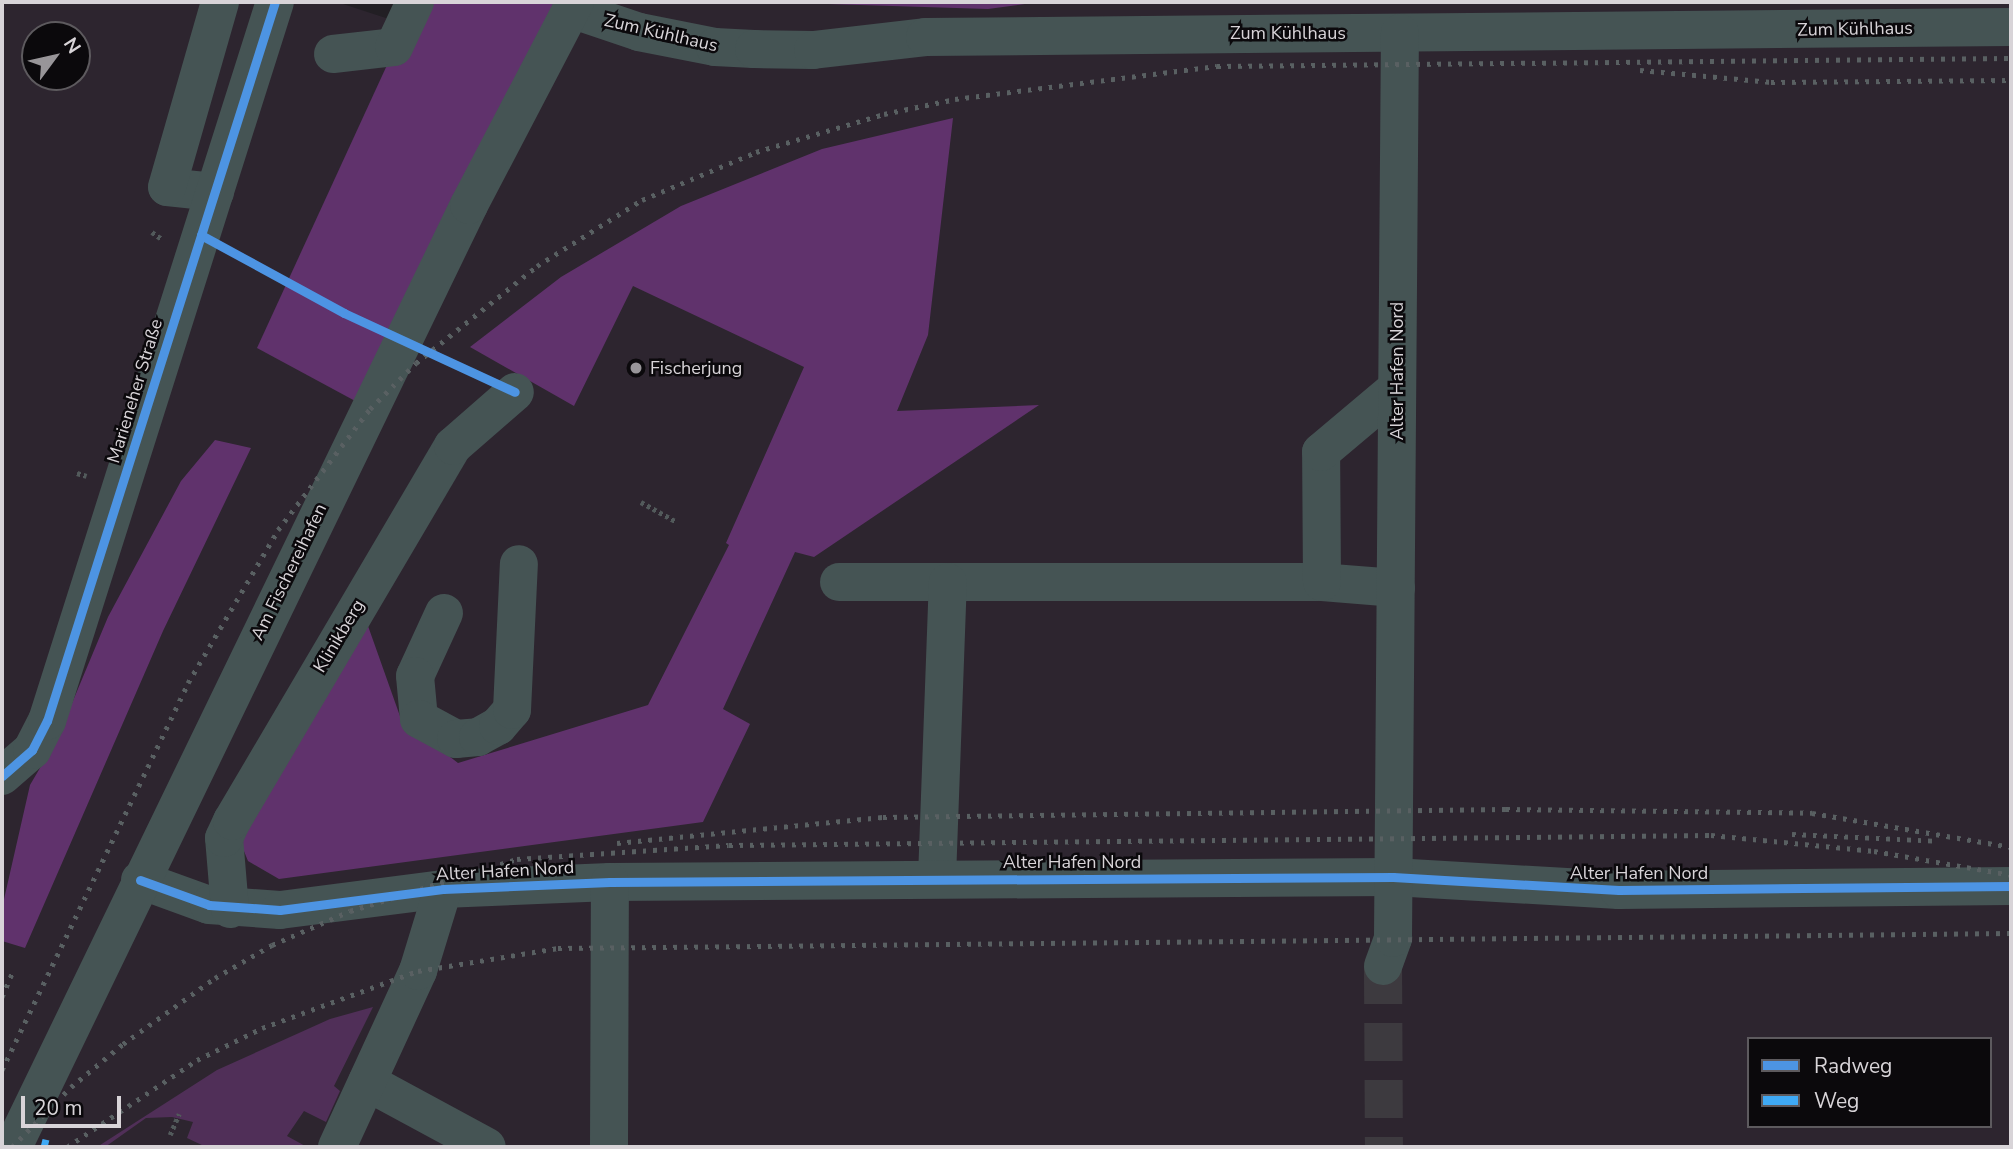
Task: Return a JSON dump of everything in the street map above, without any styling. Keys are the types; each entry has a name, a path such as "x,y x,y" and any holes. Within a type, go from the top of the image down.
{"street":[{"path":"215,192 167,187 220,2"},
{"name":"Marieneher Straße","path":"2,776 32,750 47,721 275,2"},
{"path":"333,54 394,47 415,2"},
{"name":"Zum Kühlhaus","path":"573,6 639,32 728,48 813,50 1098,18 1400,33 1508,17 2011,27"},
{"name":"Am Fischereihafen","path":"13,1147 469,205 573,6"},
{"name":"Alter Hafen Nord","path":"1383,966 1393,938 1400,33"},
{"path":"1322,582 1321,452 1397,388"},
{"name":"Klinikberg","path":"230,909 224,838 232,821 453,446 515,392"},
{"path":"444,613 415,676 419,719 456,739 478,737 498,726 512,710 519,564"},
{"path":"839,582 1322,582 1396,588"},
{"path":"937,878 948,582"},
{"name":"Alter Hafen Nord","path":"140,880 171,894 230,909 280,910 443,889 610,881 1393,877 1619,890 2011,886"},
{"path":"608,1147 610,881"},
{"name":"Alter Hafen Nord","path":"337,1147 418,971 443,889"},
{"path":"367,1082 487,1147"}],"path":[{"path":"641,502 677,522"},
{"path":"170,1135 178,1114"}],"shaded area":[{"path":"2,2 337,2 404,24 575,2 2011,2 2011,1147 2,1147"},
{"path":"416,2 575,2 370,409 257,348"},
{"path":"764,2 1039,2 988,9"},
{"path":"953,118 928,335 897,411 1039,405 814,557 795,552 723,709 750,724 703,822 279,879 248,861 239,839 362,609 401,719 458,763 648,705 729,545 726,543 804,367 633,286 574,406 470,347 561,277 681,206 822,149"},
{"path":"215,440 251,448 163,631 25,948 2,941 2,908 30,785 57,739 108,617 181,481"},
{"path":"373,1007 334,1086 340,1091 326,1122 304,1111 287,1136 307,1147 206,1147 187,1138 193,1122 172,1117 146,1118 105,1147 97,1147 217,1070 330,1019"}],"tunnel":[{"path":"1383,966 1384,1147"}],"railway":[{"path":"2,1070 188,683 278,530 370,409 416,363 537,266 642,200 756,152 884,114 955,99 1217,66 2011,58"},
{"path":"1640,70 1771,82 2011,80"},
{"path":"617,843 883,817 1506,809 1812,813 2011,847"},
{"path":"1792,834 1938,841"},
{"path":"12,1147 71,1087 123,1044 215,978 272,945 350,911 517,859 729,845 1711,835 1874,851 2011,875"},
{"path":"67,1147 197,1060 262,1028 418,971 558,948 2011,933"},
{"path":"2,997 14,969"}],"marked path":[{"path":"44,1147 46,1139"}],"cycle path":[{"path":"2,776 32,750 47,721 275,2"},
{"path":"201,235 344,313 515,392"},
{"path":"140,880 209,905 280,910 443,889 610,882 1393,877 1619,890 2011,886"}],"place":[{"name":"Fischerjung","path":"636,368"}]}
